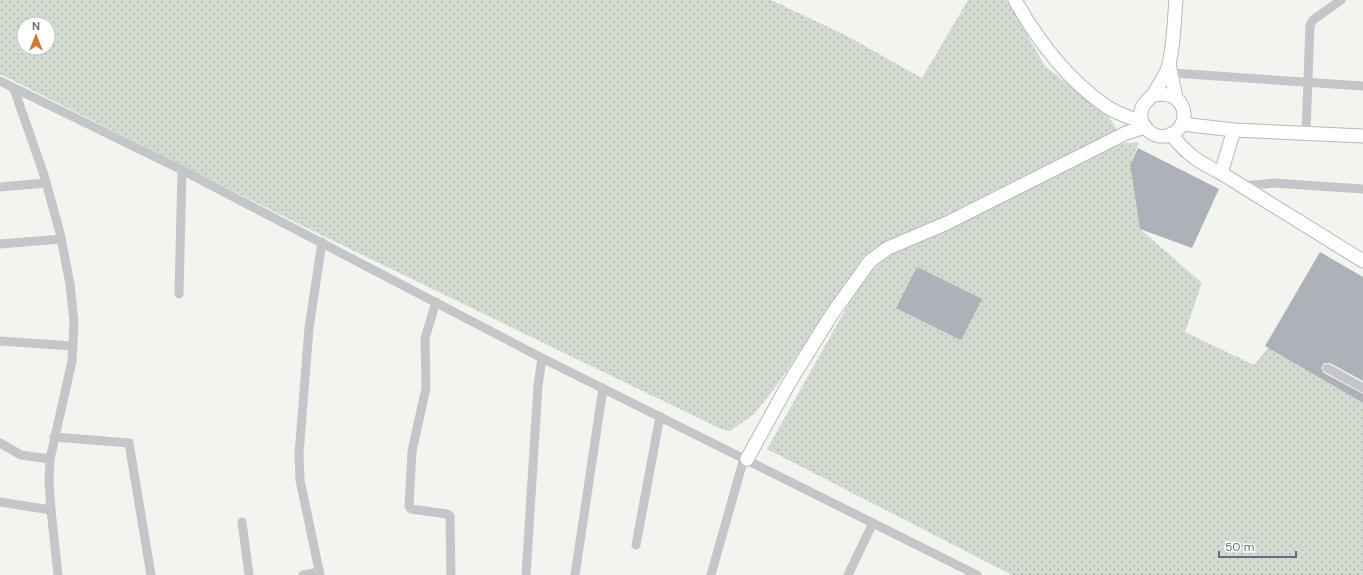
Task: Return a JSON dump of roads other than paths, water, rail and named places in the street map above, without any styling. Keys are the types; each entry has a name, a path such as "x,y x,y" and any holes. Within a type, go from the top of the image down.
{"street":[{"path":"1015,0 1028,24 1060,67 1104,105 1144,124 1157,135 1171,134 1182,124 1184,117 1184,109 1176,97 1170,69 1176,0"},
{"path":"1306,133 1310,25 1313,20 1341,0"},
{"path":"1144,124 1142,107 1152,96 1170,69"},
{"path":"1170,69 1308,83 1363,86"},
{"path":"0,81 182,170 542,358 745,458 976,575"},
{"path":"14,89 46,183 61,238 70,284 74,322 67,387 50,459 49,482 58,575"},
{"path":"1152,96 1168,94 1176,97"},
{"path":"711,575 745,458 792,377 836,308 870,261 888,248 947,223 1144,124"},
{"path":"1182,124 1234,130 1363,136"},
{"path":"1221,173 1234,130"},
{"path":"1171,134 1182,149 1200,163 1221,173 1363,261"},
{"path":"179,294 182,170"},
{"path":"0,187 46,183"},
{"path":"1242,186 1274,183 1363,189"},
{"path":"0,244 61,238"},
{"path":"303,575 320,573 300,480 299,454 309,328 322,242"},
{"path":"436,302 426,338 426,388 412,451 409,506 411,509 447,514 450,516 451,575"},
{"path":"0,341 72,346"},
{"path":"526,575 538,386 542,358"},
{"path":"1327,368 1363,388"},
{"path":"574,575 603,388"},
{"path":"636,545 660,416"},
{"path":"54,437 129,443 152,575"},
{"path":"0,443 21,455 50,459"},
{"path":"0,502 51,510"},
{"path":"242,522 249,575"},
{"path":"848,575 873,523"}]}
